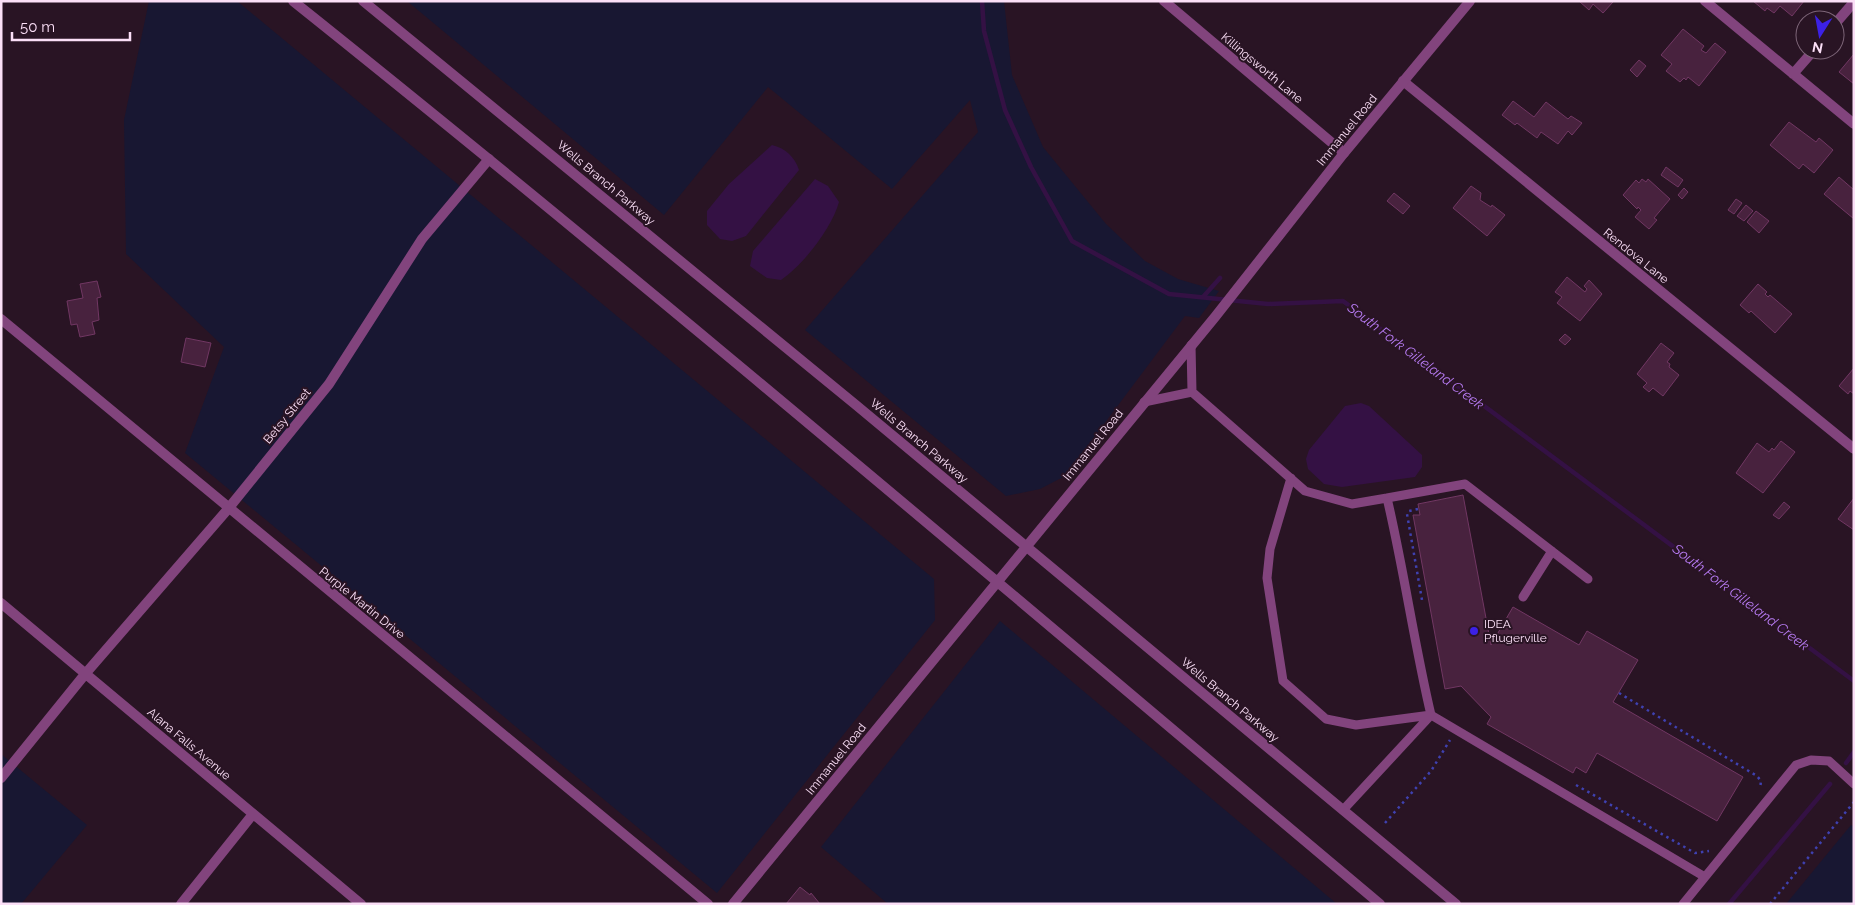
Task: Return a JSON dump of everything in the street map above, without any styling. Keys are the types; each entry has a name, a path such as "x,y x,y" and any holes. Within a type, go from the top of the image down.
{"street":[{"path":"293,1 489,159 1380,904"},
{"name":"Wells Branch Parkway","path":"363,1 1027,546 1456,904"},
{"name":"Killingsworth Lane","path":"1164,1 1344,153"},
{"name":"Immanuel Road","path":"733,904 1214,317 1344,153 1470,1"},
{"path":"1705,1 1854,124"},
{"path":"1845,12 1854,2"},
{"path":"1794,74 1806,60"},
{"name":"Rendova Lane","path":"1404,81 1854,449"},
{"name":"Betsy Street","path":"1,778 86,673 228,509 329,384 384,294 422,239 489,159"},
{"name":"Purple Martin Drive","path":"1,319 228,509 708,904"},
{"name":"Alana Falls Avenue","path":"1,603 361,904"},
{"path":"180,904 253,814"}],"lane":[{"path":"1191,345 1192,392 1305,491 1352,504 1465,484 1588,579"},
{"path":"1144,402 1192,392"},
{"path":"1291,478 1270,550 1266,578 1283,681 1326,719 1356,725 1431,715 1705,877"},
{"path":"1387,498 1400,553 1417,654 1431,715"},
{"path":"1523,597 1552,552"},
{"path":"1343,810 1431,715"},
{"path":"1683,904 1796,765 1811,760 1829,761 1854,784"}],"path":[{"path":"1418,508 1409,511 1407,514 1423,608"},
{"path":"1619,693 1757,776 1761,780 1759,793"},
{"path":"1385,823 1431,771 1451,738"},
{"path":"1572,783 1695,853 1710,851"},
{"path":"1770,904 1854,802"}],"shaded area":[{"path":"149,1 237,1 934,579 935,620 717,893 185,453 224,347 126,254 124,120"},
{"path":"407,1 1004,1 1012,75 1043,147 1106,224 1145,261 1178,279 1219,291 1199,318 1185,316 1065,476 1040,489 1006,496 805,330 978,132 970,100 892,189 768,87 664,215"},
{"path":"772,145 781,148 789,154 799,170 746,236 732,241 720,239 707,225 707,211 729,184"},
{"path":"815,179 828,186 839,202 830,223 816,245 790,273 781,280 767,278 750,266 753,251"},
{"path":"1361,403 1369,406 1422,455 1422,467 1415,477 1342,487 1324,484 1308,469 1306,459 1309,450 1345,406"},
{"path":"1000,621 1337,904 888,904 821,847"},
{"path":"1,754 87,825 21,904 1,904"},
{"path":"1851,825 1854,827 1854,904 1786,904"}],"building":[{"path":"1579,1 1613,2 1603,13 1593,4 1589,10"},
{"path":"1753,1 1804,1 1792,16 1780,6 1774,13 1767,8 1765,11"},
{"path":"1683,29 1704,46 1701,50 1706,53 1715,43 1726,52 1699,86 1688,77 1680,82 1666,71 1672,64 1661,55"},
{"path":"1854,54 1854,84 1839,72"},
{"path":"1639,60 1646,66 1637,77 1630,70"},
{"path":"1513,101 1534,117 1546,102 1568,119 1571,116 1582,123 1572,135 1568,131 1558,144 1541,132 1537,138 1517,123 1515,125 1502,115"},
{"path":"1789,122 1816,142 1819,138 1833,150 1814,173 1803,164 1799,169 1770,145"},
{"path":"1666,167 1683,180 1678,187 1661,175"},
{"path":"1839,177 1854,190 1854,219 1824,194"},
{"path":"1642,179 1646,182 1648,179 1670,199 1654,218 1657,220 1649,229 1635,217 1641,210 1638,207 1637,209 1623,195 1636,180 1639,183"},
{"path":"1471,186 1481,193 1480,200 1491,207 1492,205 1505,215 1487,236 1453,208"},
{"path":"1684,188 1688,192 1682,199 1678,195"},
{"path":"1394,193 1410,206 1403,214 1387,201"},
{"path":"1736,199 1742,203 1734,214 1728,210"},
{"path":"1746,205 1753,211 1744,221 1737,216"},
{"path":"1756,211 1769,221 1759,233 1747,222"},
{"path":"1567,277 1585,292 1587,289 1584,286 1589,280 1602,294 1580,321 1557,303 1562,297 1555,292"},
{"path":"97,281 101,297 97,298 99,320 92,322 95,334 80,337 77,324 71,325 67,301 83,298 80,284"},
{"path":"1758,284 1767,292 1765,294 1768,297 1770,295 1792,314 1775,333 1751,311 1749,313 1740,305"},
{"path":"1565,334 1571,339 1565,345 1559,340"},
{"path":"186,338 211,343 205,367 181,362"},
{"path":"1661,343 1674,353 1667,362 1670,364 1669,367 1679,375 1663,396 1653,388 1649,392 1643,387 1647,383 1637,374"},
{"path":"1854,368 1854,394 1850,391 1848,394 1839,386"},
{"path":"1781,441 1795,452 1763,493 1736,473 1757,443 1769,452 1772,448 1774,450"},
{"path":"1463,495 1491,645 1513,607 1579,645 1587,631 1638,660 1613,702 1743,777 1717,821 1597,753 1586,773 1576,767 1573,773 1487,724 1491,717 1461,686 1445,689 1413,515 1420,515 1418,504"},
{"path":"1854,498 1854,530 1838,519"},
{"path":"1784,502 1790,507 1779,519 1773,515"},
{"path":"800,887 810,895 811,893 820,904 786,904"}],"waterway":[{"name":"South Fork Gilleland Creek","path":"982,1 984,31 1005,110 1031,167 1072,241 1169,294 1268,304 1343,301 1854,681"},
{"path":"1203,297 1220,278"},
{"path":"1846,763 1854,752"},
{"path":"1729,904 1830,784"}],"place":[{"name":"IDEA Pflugerville","path":"1474,631"}]}
